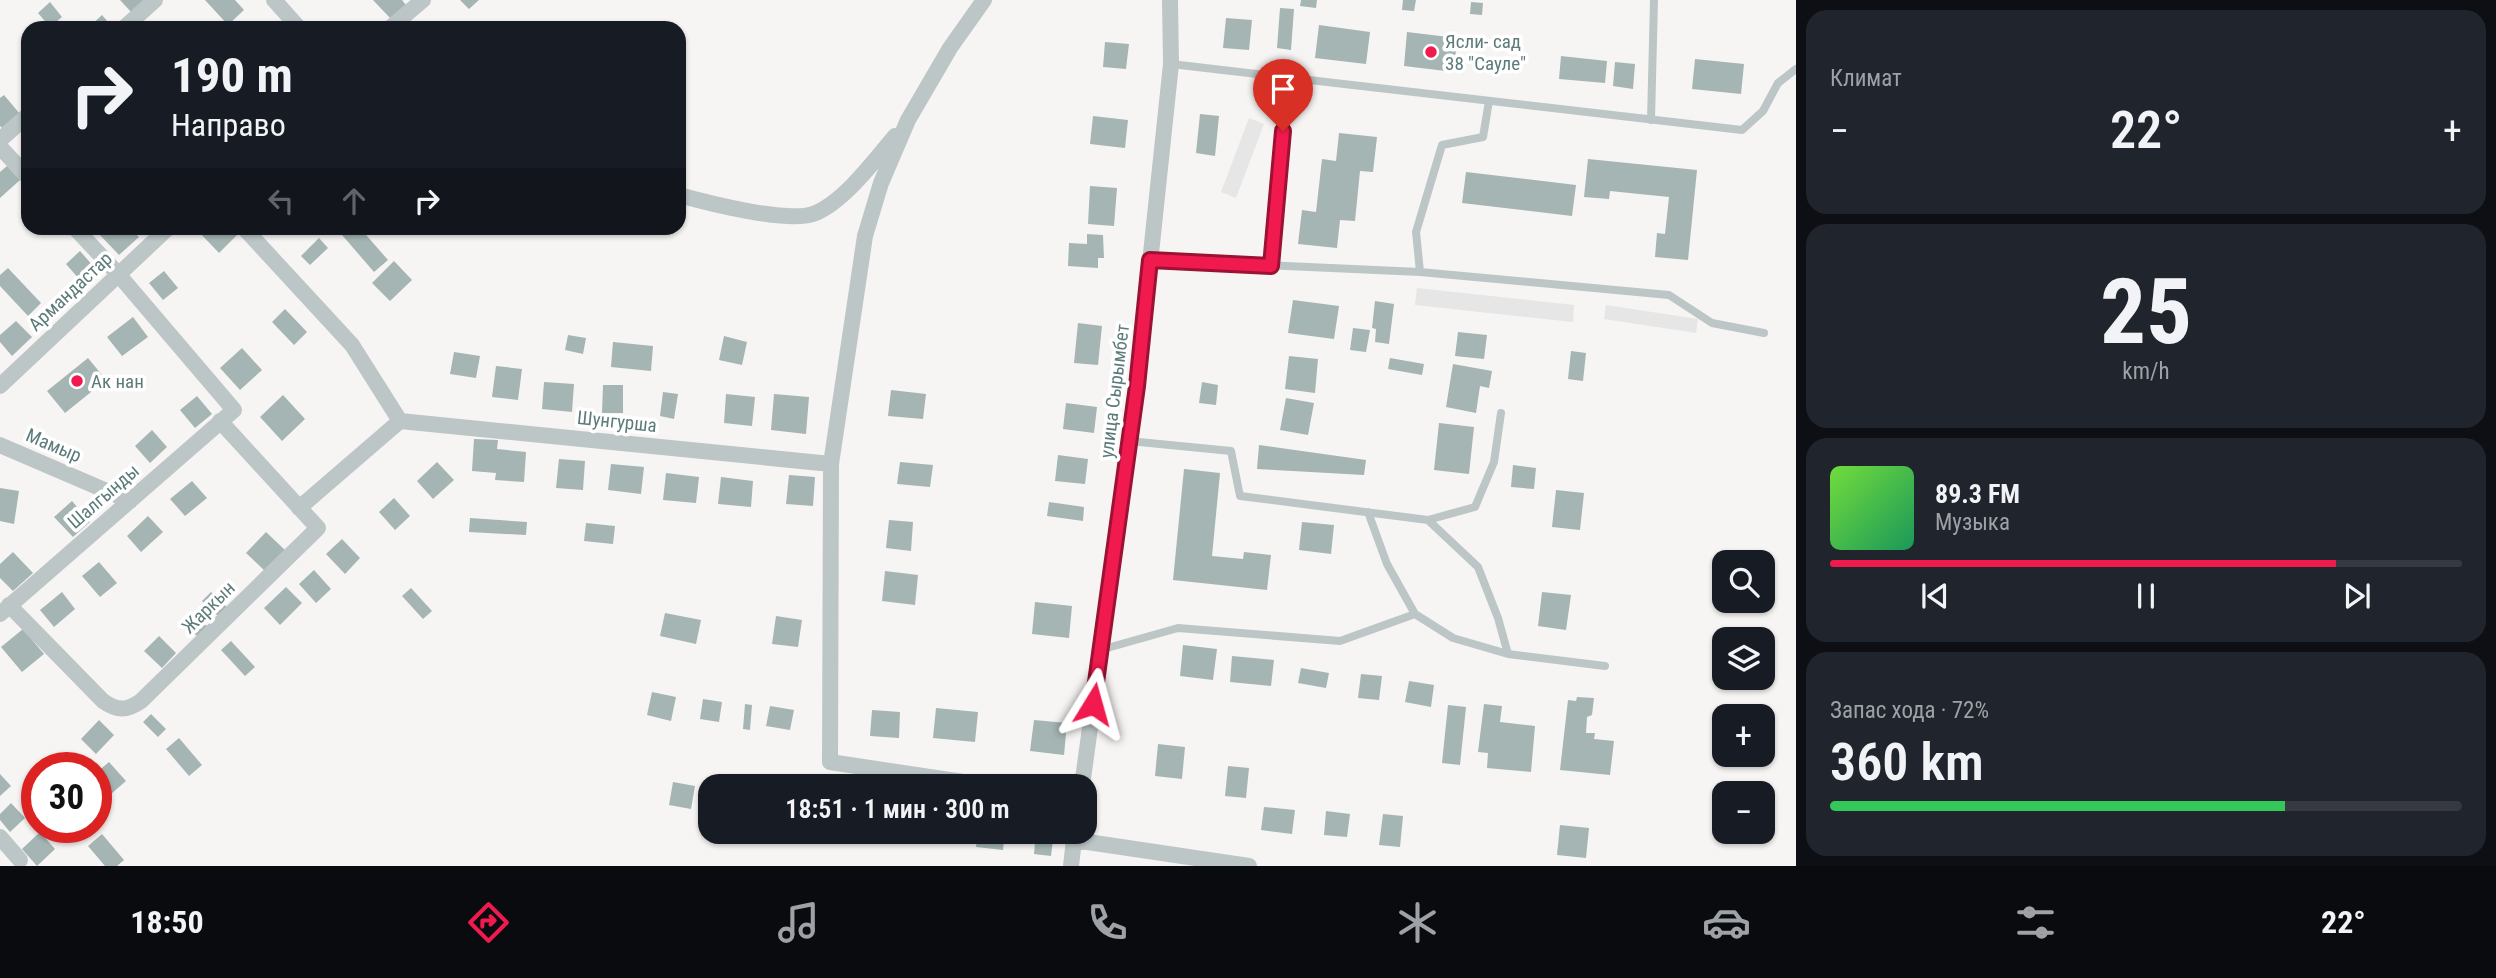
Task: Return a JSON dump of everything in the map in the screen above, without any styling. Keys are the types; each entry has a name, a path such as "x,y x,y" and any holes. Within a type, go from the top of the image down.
{"street":[{"path":"132,21 155,0"},
{"path":"274,0 293,21"},
{"path":"398,21 423,0"},
{"path":"910,774 830,762 831,464 865,236 881,183 908,120 950,48 984,0"},
{"name":"улица Сырымбет","path":"1084,774 1129,441 1150,260 1171,64 1170,0"},
{"path":"686,197 709,204 793,217 813,214 832,202 862,176 908,120"},
{"path":"0,140 21,121"},
{"path":"0,147 21,170"},
{"path":"82,235 118,274"},
{"name":"Армандастар","path":"0,386 160,235"},
{"path":"220,421 299,508 400,421 352,345 250,235"},
{"name":"Шалгынды","path":"4,609 233,410 118,274"},
{"name":"Шунгурша","path":"400,421 831,464"},
{"name":"Мамыр","path":"0,445 130,501"},
{"name":"Жаркын","path":"4,609 103,701 123,710 141,701 318,528 299,508"},
{"path":"0,837 20,860"},
{"path":"1097,840 1249,866"},
{"path":"1071,866 1074,844"}],"lane":[{"path":"1651,120 1654,0"},
{"path":"1171,64 1742,130 1763,111 1779,83 1796,69"},
{"path":"1271,266 1287,77"},
{"path":"1420,272 1416,232 1442,145 1483,137 1489,101"},
{"path":"1150,260 1420,272 1669,295 1712,323 1764,333"},
{"path":"1129,441 1231,452 1240,496 1428,520 1475,507 1493,462 1501,413"},
{"path":"1368,512 1387,564 1415,614 1453,638 1508,654 1605,666"},
{"path":"1428,520 1478,567 1498,618 1508,654"},
{"path":"1100,650 1178,628 1340,641 1415,614"}],"shaded area":[{"path":"1249,118 1264,124 1236,198 1221,192"},
{"path":"1417,288 1574,305 1573,322 1415,305"},
{"path":"1606,305 1698,319 1696,333 1604,319"}],"building":[{"path":"120,0 146,0 132,13"},
{"path":"205,0 235,0 244,10 232,21 224,21"},
{"path":"373,0 402,0 406,5 391,19"},
{"path":"460,0 479,0 469,9"},
{"path":"1301,0 1317,0 1316,8 1300,6"},
{"path":"1403,0 1416,0 1414,11 1402,10"},
{"path":"50,2 62,17 57,21 45,21 38,13"},
{"path":"1471,2 1483,3 1482,15 1470,14"},
{"path":"1280,8 1294,9 1291,50 1277,48"},
{"path":"102,15 107,21 96,21"},
{"path":"1226,18 1252,20 1249,50 1223,48"},
{"path":"1319,25 1370,32 1366,64 1315,58"},
{"name":"Ясли- сад 38 \"Сауле\"","path":"1407,32 1457,38 1454,72 1404,66"},
{"path":"1105,42 1129,44 1126,69 1103,67"},
{"path":"1561,56 1607,61 1605,83 1559,79"},
{"path":"1695,59 1744,64 1741,94 1692,89"},
{"path":"1615,62 1635,64 1633,89 1613,86"},
{"path":"4,95 20,114 2,128 0,98"},
{"path":"1200,114 1219,116 1215,156 1196,153"},
{"path":"1093,116 1128,120 1125,148 1090,144"},
{"path":"1339,133 1377,137 1373,172 1360,171 1355,221 1340,220 1337,248 1298,244 1302,210 1316,212 1322,159 1336,161"},
{"path":"1588,159 1697,170 1688,260 1655,257 1657,233 1665,234 1669,197 1610,191 1609,199 1584,197"},
{"path":"7,166 20,180 0,198 0,172"},
{"path":"1466,172 1576,185 1572,216 1462,203"},
{"path":"1090,186 1117,188 1114,226 1088,224"},
{"path":"1087,234 1103,235 1104,258 1098,258 1098,268 1068,266 1069,243 1087,244"},
{"path":"100,235 139,237 119,255"},
{"path":"202,235 237,235 219,253"},
{"path":"342,235 366,235 388,260 374,272"},
{"path":"319,238 328,248 310,265 301,256"},
{"path":"80,251 101,275 87,288 66,264"},
{"path":"394,261 412,280 390,301 372,283"},
{"path":"8,268 41,303 28,316 0,286 0,275"},
{"path":"164,271 178,288 163,300 149,283"},
{"path":"1293,300 1339,306 1334,339 1288,333"},
{"path":"1375,301 1394,304 1389,344 1375,342 1376,329 1372,328"},
{"path":"285,309 307,332 294,345 272,322"},
{"path":"133,317 148,337 122,356 107,337"},
{"path":"16,321 32,337 12,356 0,342 0,335"},
{"path":"1078,323 1102,326 1098,365 1074,363"},
{"path":"1353,328 1370,330 1366,352 1350,350"},
{"path":"1458,332 1487,335 1484,359 1455,356"},
{"path":"568,335 586,338 583,354 565,350"},
{"path":"724,336 747,342 742,365 719,360"},
{"path":"613,342 653,346 651,371 611,367"},
{"path":"242,348 262,370 240,390 220,368"},
{"path":"1571,351 1586,353 1583,381 1568,379"},
{"path":"454,352 480,356 476,378 450,374"},
{"path":"1289,356 1318,359 1315,393 1285,389"},
{"path":"88,358 106,380 65,413 47,391"},
{"path":"1390,358 1424,364 1422,375 1388,369"},
{"path":"1453,364 1492,371 1489,388 1480,386 1476,413 1446,407"},
{"path":"496,366 522,369 518,400 492,397"},
{"path":"544,382 574,384 572,412 542,409"},
{"path":"1202,382 1218,385 1216,405 1199,403"},
{"path":"603,385 623,385 623,413 602,413"},
{"path":"891,390 926,394 923,419 888,416"},
{"path":"663,392 678,394 674,419 660,416"},
{"path":"726,394 755,397 752,426 724,423"},
{"path":"774,394 809,397 806,434 771,430"},
{"path":"283,395 305,419 282,441 260,417"},
{"path":"197,396 212,414 195,428 180,410"},
{"path":"1286,398 1314,403 1308,435 1280,430"},
{"path":"1066,403 1097,407 1094,433 1063,429"},
{"path":"1439,423 1474,427 1469,474 1434,470"},
{"path":"152,430 167,447 150,463 135,446"},
{"path":"474,439 498,440 497,449 526,452 524,482 495,480 496,473 472,471"},
{"path":"1259,445 1366,460 1364,475 1257,469"},
{"path":"1058,455 1088,459 1085,484 1055,481"},
{"path":"559,459 585,461 583,490 556,488"},
{"path":"437,462 454,480 433,499 417,481"},
{"path":"900,462 933,465 930,487 897,484"},
{"path":"611,464 644,467 641,494 608,490"},
{"path":"1513,465 1536,468 1534,489 1511,487"},
{"path":"1184,469 1220,473 1212,556 1243,559 1244,552 1271,555 1267,590 1173,580"},
{"path":"666,473 699,477 696,503 663,500"},
{"path":"789,475 815,477 813,506 786,504"},
{"path":"721,477 753,481 751,507 718,504"},
{"path":"192,481 207,498 185,516 170,499"},
{"path":"0,488 19,491 14,524 0,521"},
{"path":"1556,490 1584,493 1580,530 1552,527"},
{"path":"394,498 410,516 395,530 379,512"},
{"path":"72,501 90,522 73,537 54,517"},
{"path":"1049,502 1084,507 1083,521 1047,516"},
{"path":"148,516 163,532 141,552 127,536"},
{"path":"470,518 527,522 526,535 469,532"},
{"path":"889,520 913,522 911,551 886,548"},
{"path":"1302,522 1334,525 1331,554 1299,550"},
{"path":"586,523 615,526 613,544 584,541"},
{"path":"266,532 286,551 266,572 246,553"},
{"path":"342,539 360,558 345,574 326,554"},
{"path":"13,552 33,573 13,591 0,578 0,564"},
{"path":"99,562 117,583 100,597 82,576"},
{"path":"314,570 331,589 316,603 299,584"},
{"path":"885,571 918,575 915,605 882,601"},
{"path":"286,587 302,603 280,625 264,608"},
{"path":"411,588 432,611 423,619 402,596"},
{"path":"62,592 75,609 54,627 40,610"},
{"path":"211,592 229,609 220,618 202,601"},
{"path":"1542,592 1571,595 1566,630 1538,626"},
{"path":"1035,602 1072,606 1069,638 1032,634"},
{"path":"192,613 208,627 198,637 183,623"},
{"path":"665,613 701,620 696,644 660,636"},
{"path":"776,616 802,620 798,647 772,644"},
{"path":"23,629 44,654 22,672 1,647"},
{"path":"159,636 176,653 162,668 144,651"},
{"path":"231,641 255,667 245,676 221,650"},
{"path":"1183,645 1217,649 1213,680 1180,676"},
{"path":"1232,656 1274,660 1271,686 1230,682"},
{"path":"1301,668 1329,673 1326,688 1298,683"},
{"path":"1361,674 1382,676 1379,700 1358,698"},
{"path":"1409,681 1434,685 1431,707 1405,702"},
{"path":"652,692 676,697 671,721 647,715"},
{"path":"1577,697 1594,698 1592,715 1587,717 1586,733 1595,733 1594,739 1614,741 1610,775 1560,770 1568,700 1576,701"},
{"path":"703,699 722,702 719,722 700,719"},
{"path":"745,704 752,705 750,730 743,729"},
{"path":"1484,704 1502,706 1500,722 1535,726 1531,772 1487,768 1488,753 1478,752"},
{"path":"1448,705 1466,707 1460,765 1442,763"},
{"path":"770,706 794,710 790,730 766,726"},
{"path":"936,708 978,712 975,742 933,738"},
{"path":"872,710 900,712 899,738 870,736"},
{"path":"151,714 166,729 158,737 143,722"},
{"path":"99,720 114,735 98,752 94,752 81,739"},
{"path":"1034,720 1067,723 1064,755 1030,751"},
{"path":"179,738 202,765 189,776 166,749"},
{"path":"1158,744 1185,747 1182,779 1155,776"},
{"path":"112,765 126,781 112,793"},
{"path":"1228,766 1249,768 1246,798 1225,796"},
{"path":"0,774 11,786 0,796"},
{"path":"673,782 695,786 691,809 669,805"},
{"path":"11,803 21,814 21,822 10,832 0,820 0,814"},
{"path":"1264,807 1295,810 1292,834 1261,830"},
{"path":"1326,811 1350,814 1347,837 1324,835"},
{"path":"1383,814 1403,816 1400,847 1379,845"},
{"path":"1560,825 1589,828 1586,858 1557,855"},
{"path":"28,843 50,843 55,849 37,866 22,849"},
{"path":"92,843 110,843 124,860 117,866 105,866 88,846"},
{"path":"976,844 1004,844 1003,850 976,847"},
{"path":"1035,844 1052,844 1051,856 1034,854"}],"place":[{"name":"Ясли- сад 38 \"Сауле\"","path":"1431,52"},
{"name":"Ак нан","path":"77,381"}],"route":[{"path":"1093,704 1137,386 1150,260 1271,266 1283,131"}]}
